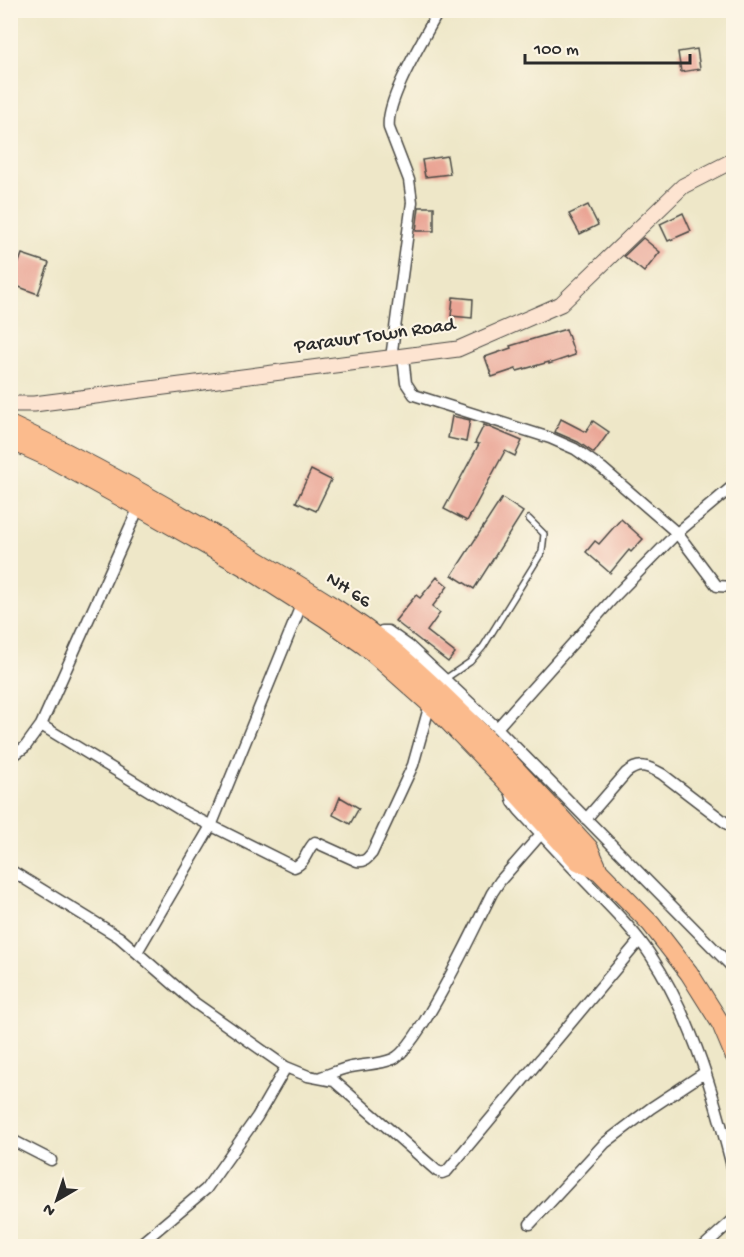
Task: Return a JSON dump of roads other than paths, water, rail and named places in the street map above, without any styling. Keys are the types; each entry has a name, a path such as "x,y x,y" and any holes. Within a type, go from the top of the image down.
{"highway":[{"name":"NH 66","path":"11,430 52,459 250,570 365,646 430,704 578,861 599,871 651,924 689,973 721,1024 734,1055"},
{"name":"NH 66","path":"11,430 130,485 322,600 376,637 421,675 489,742 590,848 599,871"}],"main road":[{"name":"Paravur Town Road","path":"10,405 34,404 458,349 561,304 682,186 734,160"},
{"path":"11,430 34,404"}],"street":[{"path":"439,10 397,92 388,120 409,180 412,202 397,357 406,384 414,395 550,438 575,449 602,468 677,533 717,586 734,587"},
{"path":"497,728 616,595 677,533 734,485"},
{"path":"10,758 25,747 41,725 139,507"},
{"path":"137,952 211,826 302,603"},
{"path":"376,637 381,631 390,631 445,679 497,728 734,969"},
{"path":"41,725 184,812 294,867 302,863 315,842 357,861 363,861 372,852 413,765 430,704"},
{"path":"586,819 626,773 634,767 641,766 650,767 662,774 734,829"},
{"path":"511,788 513,802 629,927 651,956 674,996 704,1073 720,1120 734,1174"},
{"path":"318,1078 347,1068 394,1059 405,1050 424,1021 492,893 541,834"},
{"path":"10,870 119,937 195,1003 286,1067 334,1081 437,1170 445,1172 639,940"},
{"path":"138,1246 206,1189 256,1117 286,1067"},
{"path":"530,1224 605,1143 651,1108 704,1073"},
{"path":"10,1139 51,1160"},
{"path":"704,1246 734,1219"}],"lane":[{"path":"445,679 470,662 483,647 542,552 544,534 530,519"}]}
